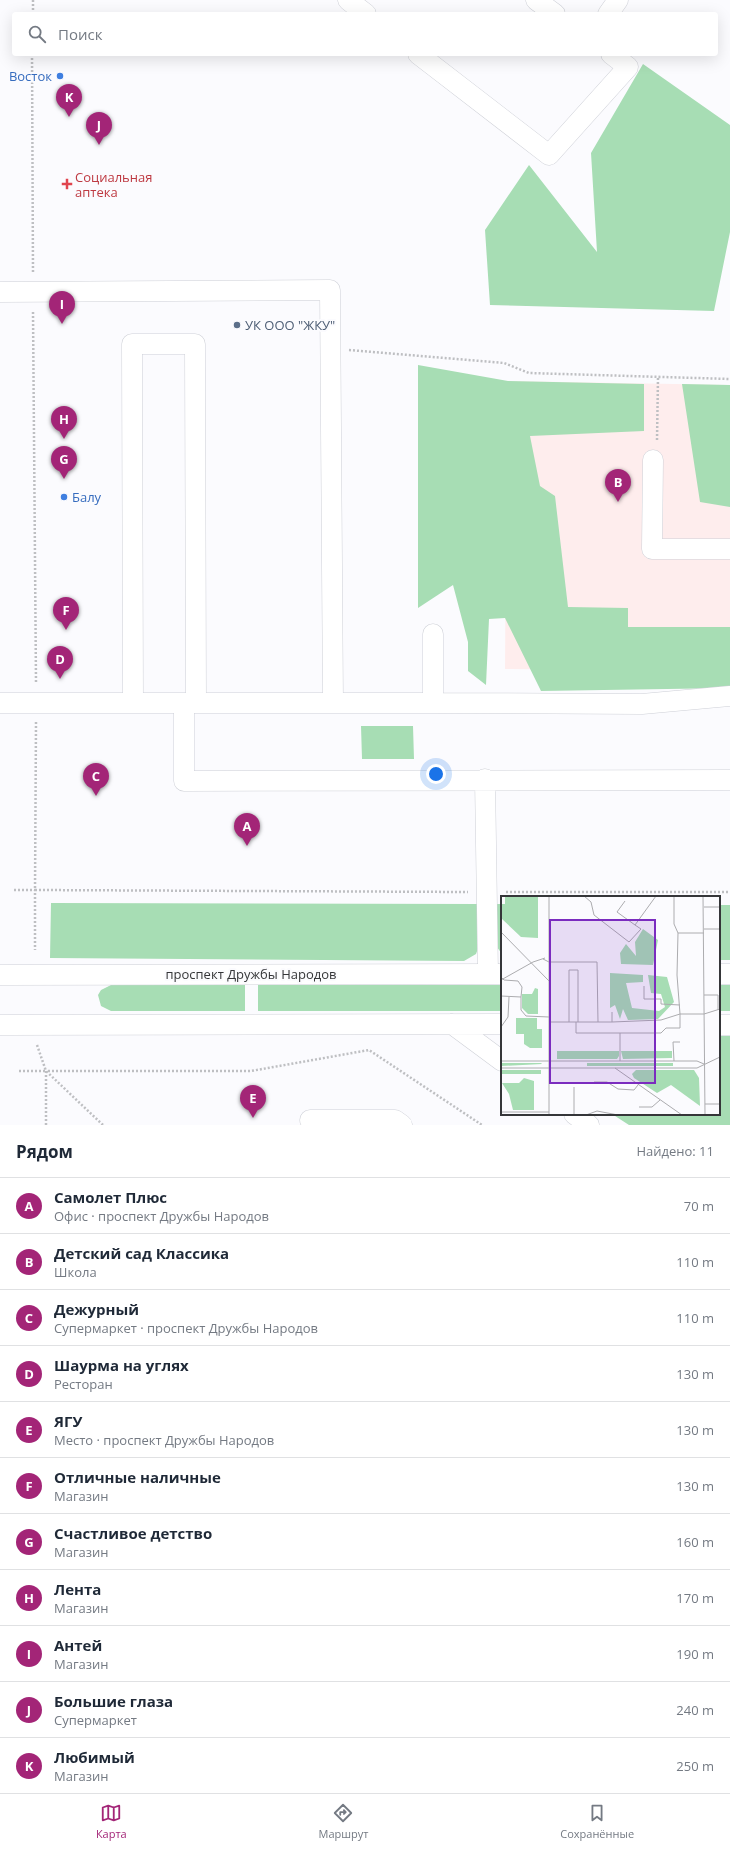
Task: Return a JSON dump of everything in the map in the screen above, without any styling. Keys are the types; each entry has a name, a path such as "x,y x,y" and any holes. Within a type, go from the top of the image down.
{"street":[{"path":"348,0 363,12"},
{"path":"536,0 553,12"},
{"path":"609,12 618,0"},
{"path":"421,56 549,155 628,66 614,56"},
{"path":"0,292 330,290 333,703"},
{"path":"133,703 132,344 195,344 190,703 184,781 484,779 730,780"},
{"path":"653,460 652,549 730,550"},
{"path":"433,634 433,703"},
{"path":"0,703 642,704 730,696"},
{"path":"484,779 486,892 495,974"},
{"name":"проспект Дружбы Народов","path":"0,974 495,974"},
{"path":"452,1024 501,1060"},
{"path":"0,1025 501,1024"},
{"path":"575,1115 588,1125"},
{"path":"310,1120 395,1120 402,1125"}],"path":[{"path":"33,0 33,12"},
{"path":"32,56 31,186 36,703 35,950"},
{"path":"331,349 504,363 529,374 730,379"},
{"path":"653,460 657,449 658,377"},
{"path":"14,890 730,892"},
{"path":"37,1044 46,1071 46,1125"},
{"path":"19,1071 251,1071 369,1050 482,1125"},
{"path":"46,1071 104,1125"}],"shaded area":[{"path":"507,381 730,385 730,671 505,669"}],"green space":[{"path":"643,64 730,125 730,232 714,311 490,305 485,230 529,165 597,252 591,153"},
{"path":"418,365 508,381 644,384 644,431 530,436 540,486 555,496 568,607 628,608 628,627 730,627 730,688 541,691 505,618 489,619 486,685 468,671 468,642 453,585 418,608"},
{"path":"682,384 730,385 730,507 700,502"},
{"path":"361,726 413,726 414,759 362,759"},
{"path":"51,903 479,904 480,943 476,954 464,961 50,958"},
{"path":"494,904 501,904 501,953 494,943"},
{"path":"720,905 730,905 730,960 720,960"},
{"path":"111,985 245,985 245,1011 111,1011 101,1006 98,995 101,990"},
{"path":"258,985 501,985 501,1011 258,1011"},
{"path":"720,985 730,985 730,1011 720,1011"},
{"path":"720,1036 730,1036 730,1125 629,1125 614,1115 720,1115"}],"place":[{"name":"Восток","path":"60,76"},
{"name":"Любимый","path":"69,117"},
{"name":"Большие глаза","path":"99,145"},
{"name":"Социальная аптека","path":"67,184"},
{"name":"Антей","path":"62,324"},
{"name":"УК ООО \"ЖКУ\"","path":"237,325"},
{"name":"Лента","path":"64,439"},
{"name":"Счастливое детство","path":"64,479"},
{"name":"Балу","path":"64,497"},
{"name":"Детский сад Классика","path":"618,502"},
{"name":"Отличные наличные","path":"66,630"},
{"name":"Шаурма на углях","path":"60,679"},
{"name":"Дежурный","path":"96,796"},
{"name":"Самолет Плюс","path":"247,846"},
{"name":"ЯГУ","path":"253,1118"}]}
